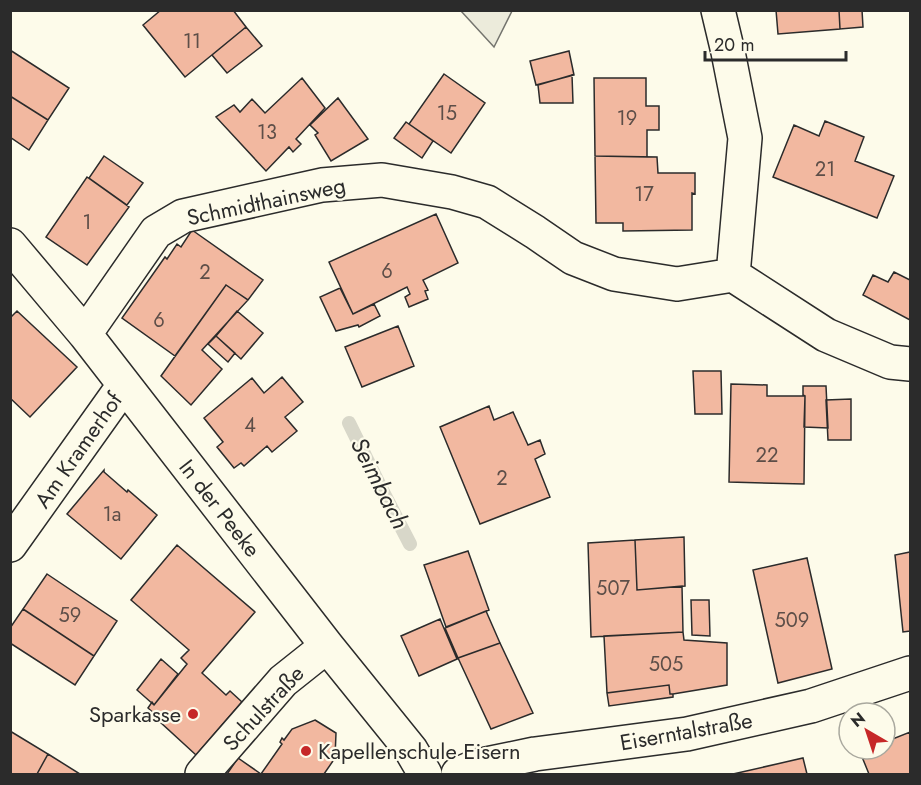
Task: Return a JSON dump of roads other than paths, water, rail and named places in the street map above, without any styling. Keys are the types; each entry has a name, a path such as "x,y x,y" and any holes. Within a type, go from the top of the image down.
{"street":[{"path":"718,10 745,138 733,275 826,335 890,362 910,364"},
{"name":"Schmidthainsweg","path":"85,334 156,232 183,216 322,185 382,180 452,192 487,202 573,258 614,274 677,284 733,275"},
{"name":"In der Peeke","path":"10,245 85,334 327,646 411,750 425,774"},
{"name":"Am Kramerhof","path":"10,545 124,385"},
{"name":"Schulstraße","path":"202,774 284,681 327,646"},
{"name":"Eiserntalstraße","path":"470,772 537,764 687,734 811,706 910,673"}],"waterway":[{"name":"Seimbach","path":"349,423 410,544"}],"place":[{"name":"Sparkasse","path":"193,714"},
{"name":"Kapellenschule Eisern","path":"306,751"}]}
